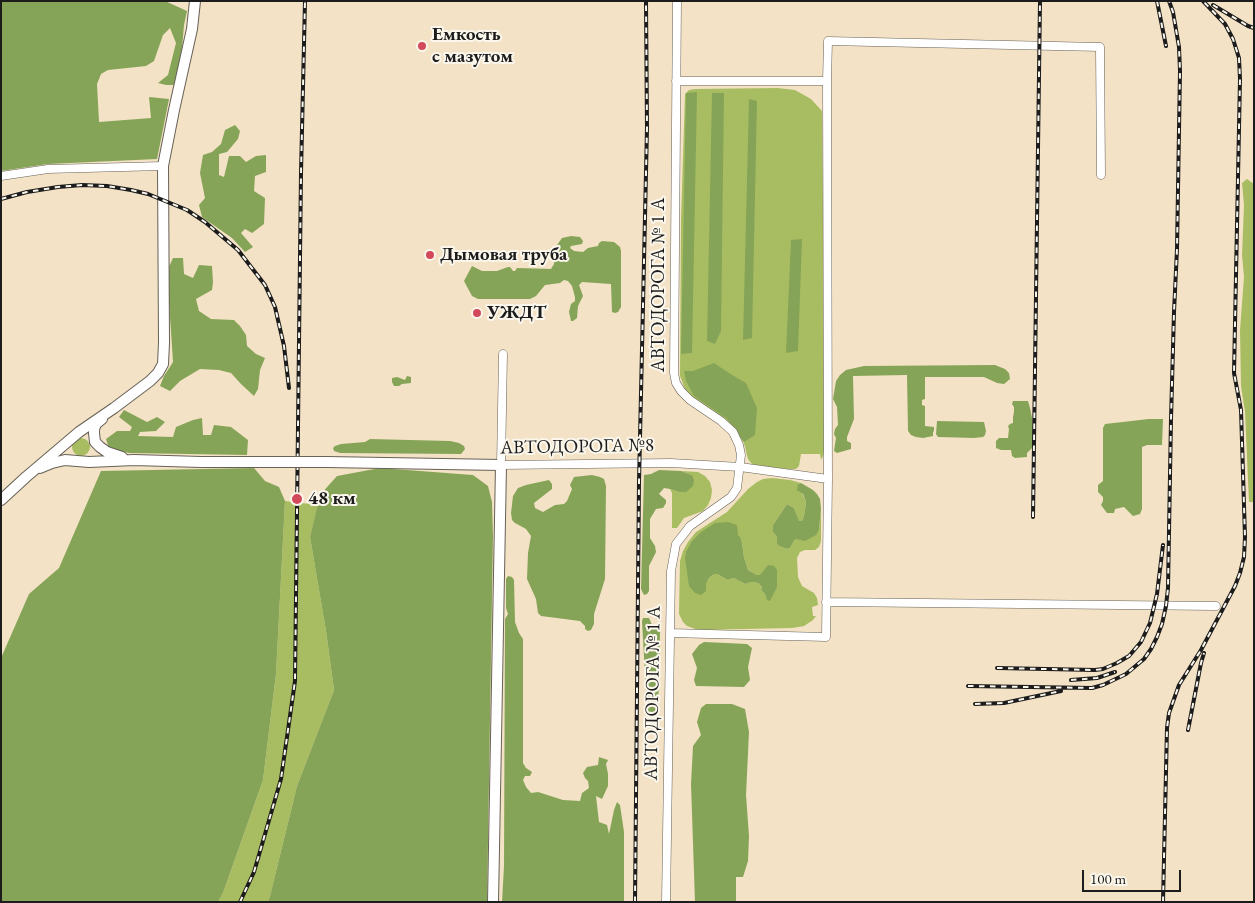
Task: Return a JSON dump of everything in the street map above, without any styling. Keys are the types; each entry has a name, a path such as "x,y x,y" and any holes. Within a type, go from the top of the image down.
{"street":[{"path":"1,500 26,476 83,428 150,381 163,364 164,166 192,29 194,1"},
{"name":"АВТОДОРОГА № 1 А","path":"666,902 671,571 676,544 690,526 731,497 737,488 741,455 740,444 733,432 722,421 690,400 681,391 676,383 674,373 677,1"},
{"path":"670,633 826,637 828,41 1100,47 1101,175"},
{"path":"676,81 827,81"},
{"path":"2,176 48,168 164,166"},
{"path":"493,902 503,354"},
{"path":"114,408 96,426 94,433 95,442 96,448 93,454 88,459 82,461 74,457 70,452 70,443 74,436 85,434 90,436 95,442 100,447 107,452 134,460"},
{"path":"26,476 42,467 61,461 134,460"},
{"name":"АВТОДОРОГА №8","path":"134,460 502,466 671,463 740,466 828,479"},
{"path":"826,602 1216,606"}],"green space":[{"path":"1,1 165,1 187,11 181,61 174,85 158,83 168,75 176,43 170,28 163,35 154,61 146,66 108,70 101,74 97,84 99,122 151,118 149,97 169,99 157,159 48,164 1,171"},
{"path":"778,88 795,90 811,99 822,111 825,447 821,460 820,454 801,454 799,466 796,469 759,468 752,464 748,459 744,443 735,429 687,394 680,376 681,219 685,94 689,90 695,89"},
{"path":"697,92 692,353 681,354 686,93"},
{"path":"712,93 724,93 721,331 715,344 707,341"},
{"path":"749,99 757,101 752,338 743,340"},
{"path":"235,125 240,131 238,139 227,152 219,154 219,175 224,177 229,156 240,156 246,162 256,156 266,155 266,172 255,176 254,191 265,198 264,224 252,233 245,229 241,233 253,247 245,252 232,238 202,217 199,205 205,198 200,173 203,155 212,152 221,144 225,130"},
{"path":"1247,179 1254,184 1254,502 1249,502 1245,412 1241,386 1240,330 1244,277 1242,255 1244,205 1242,183"},
{"path":"580,237 583,241 582,244 571,246 570,248 574,251 583,252 588,248 598,246 602,241 614,242 620,247 621,307 618,312 612,312 611,284 582,282 579,285 583,296 578,306 577,318 571,321 569,312 575,297 572,286 568,281 564,280 560,283 545,285 536,296 530,299 478,299 472,296 464,281 472,266 482,271 497,271 508,267 513,271 517,268 551,269 554,264 557,245 562,238"},
{"path":"802,239 798,351 786,353 791,240"},
{"path":"173,258 183,258 184,274 193,278 199,265 212,266 212,290 196,299 199,311 211,319 234,320 246,335 247,346 256,354 265,358 260,370 258,389 254,396 231,373 219,370 200,369 180,381 170,391 160,386 173,362 167,271"},
{"path":"714,363 746,383 757,408 755,435 744,442 726,418 694,396 686,381 684,371 693,371"},
{"path":"995,365 1009,373 1010,379 1004,384 984,377 925,377 925,399 922,400 922,405 925,406 925,426 934,427 934,431 933,436 923,438 911,435 908,431 907,375 853,376 854,419 847,437 847,441 851,443 851,449 837,453 834,451 836,438 834,434 838,425 837,407 833,399 836,381 846,370 864,366"},
{"path":"407,376 411,377 411,383 394,386 392,378 397,377 405,380"},
{"path":"1013,401 1028,401 1030,408 1033,439 1032,448 1027,453 1027,457 1015,458 1012,456 1011,450 996,448 996,441 999,438 1008,438 1008,426 1013,423"},
{"path":"124,410 147,422 157,417 165,422 156,431 140,432 138,436 173,437 176,427 202,418 203,435 211,435 214,425 231,427 248,440 247,455 129,453 109,448 106,439 117,431 130,431 132,427 119,417"},
{"path":"1163,419 1162,445 1142,447 1142,509 1140,514 1133,516 1124,507 1115,509 1114,513 1107,513 1101,505 1103,497 1098,492 1098,485 1103,481 1103,428 1105,424"},
{"path":"937,421 984,422 986,431 983,437 938,437 936,434"},
{"path":"81,438 87,441 90,447 87,453 81,456 75,453 72,447 75,441"},
{"path":"370,439 450,441 459,443 465,449 461,454 340,453 334,451 333,448 341,444 365,442"},
{"path":"254,468 265,481 279,487 285,501 276,674 263,780 223,893 218,902 1,902 1,658 29,594 59,568 101,471"},
{"path":"380,468 473,475 488,486 492,502 487,902 268,902 297,786 334,690 310,537 320,495 337,476"},
{"path":"659,470 681,471 692,475 694,480 693,486 686,492 664,488 659,494 666,500 666,503 663,508 656,509 650,519 650,538 656,552 649,566 649,591 644,595 641,589 644,475"},
{"path":"681,471 698,472 705,476 710,482 711,498 703,511 684,518 677,528 672,528 672,493 670,489 679,492 692,475"},
{"path":"592,475 604,479 606,486 605,579 594,614 594,624 591,630 588,631 580,621 541,616 538,613 536,599 527,579 531,536 526,529 512,520 511,513 513,496 518,488 549,480 552,484 552,489 534,503 535,508 543,512 567,501 572,489 570,485 574,477"},
{"path":"772,478 801,483 798,484 806,502 802,521 799,522 794,508 787,504 773,525 773,532 777,537 779,546 787,549 790,548 796,539 819,530 821,509 821,541 819,547 815,550 800,552 797,558 798,577 802,586 814,593 817,598 818,605 812,607 813,616 816,616 804,626 792,628 698,630 687,626 679,614 680,561 683,551 696,532 727,512 748,489 763,479","holes":["728,522 742,543 748,570 760,575 767,600 761,590 762,587 758,583 745,584 734,578 728,580 714,574 706,584"]},
{"path":"801,483 813,490 820,499 819,530 816,535 805,541 796,539 790,548 787,549 779,546 777,543 777,537 773,532 773,525 787,504 794,508 799,521 802,521 806,502 803,494 797,490 798,484"},
{"path":"285,501 318,505 310,537 334,690 297,786 268,902 218,902 223,893 263,780 276,674"},
{"path":"728,522 737,525 748,570 760,575 768,565 774,566 777,570 777,587 770,601 767,600 761,590 762,587 758,583 745,584 734,578 728,580 717,574 709,578 706,584 706,591 701,595 695,593 689,586 685,558 692,541 701,532 715,523"},
{"path":"508,576 514,580 515,622 523,639 523,763 532,772 530,776 525,776 523,780 531,793 538,792 563,800 580,801 582,793 589,788 588,781 583,773 587,767 598,765 599,757 608,760 606,764 608,786 602,799 596,796 599,822 607,825 609,834 617,802 620,805 624,832 624,902 502,902 504,866 505,619 508,614 506,608 506,579"},
{"path":"643,618 649,618 652,625 658,626 660,631 658,713 653,716 647,710"},
{"path":"704,642 747,644 752,648 748,667 750,680 744,687 696,686 694,680 697,668 692,654"},
{"path":"706,704 732,704 745,709 749,732 746,795 749,836 748,861 743,877 736,877 736,902 695,902 691,784 693,746 701,735 697,722 701,708"}],"railway":[{"path":"240,902 254,872 281,779 295,681 305,1"},
{"path":"635,902 639,482 647,128 646,1"},
{"path":"1033,517 1040,1"},
{"path":"1157,1 1166,46"},
{"path":"968,686 1092,688 1103,685 1126,674 1144,659 1151,649 1162,624 1168,588 1180,71 1179,47 1173,12 1169,1"},
{"path":"1163,902 1167,728 1169,713 1179,685 1201,650 1235,586 1244,557 1245,537 1241,410 1234,373 1239,58 1233,39 1225,24 1203,1"},
{"path":"1213,5 1254,28"},
{"path":"1,199 58,187 82,185 107,186 148,194 187,210 205,222 238,250 265,285 275,307 284,346 289,388"},
{"path":"997,668 1095,670 1103,669 1129,656 1141,642 1150,623 1157,594 1163,545"},
{"path":"1188,730 1204,653"},
{"path":"1071,680 1097,678 1115,672"},
{"path":"975,704 1004,703 1061,691"}],"place":[{"name":"Емкость с мазутом","path":"422,46"},
{"name":"Дымовая труба","path":"430,255"},
{"name":"УЖДТ","path":"477,313"},
{"name":"48 км","path":"297,499"}]}
